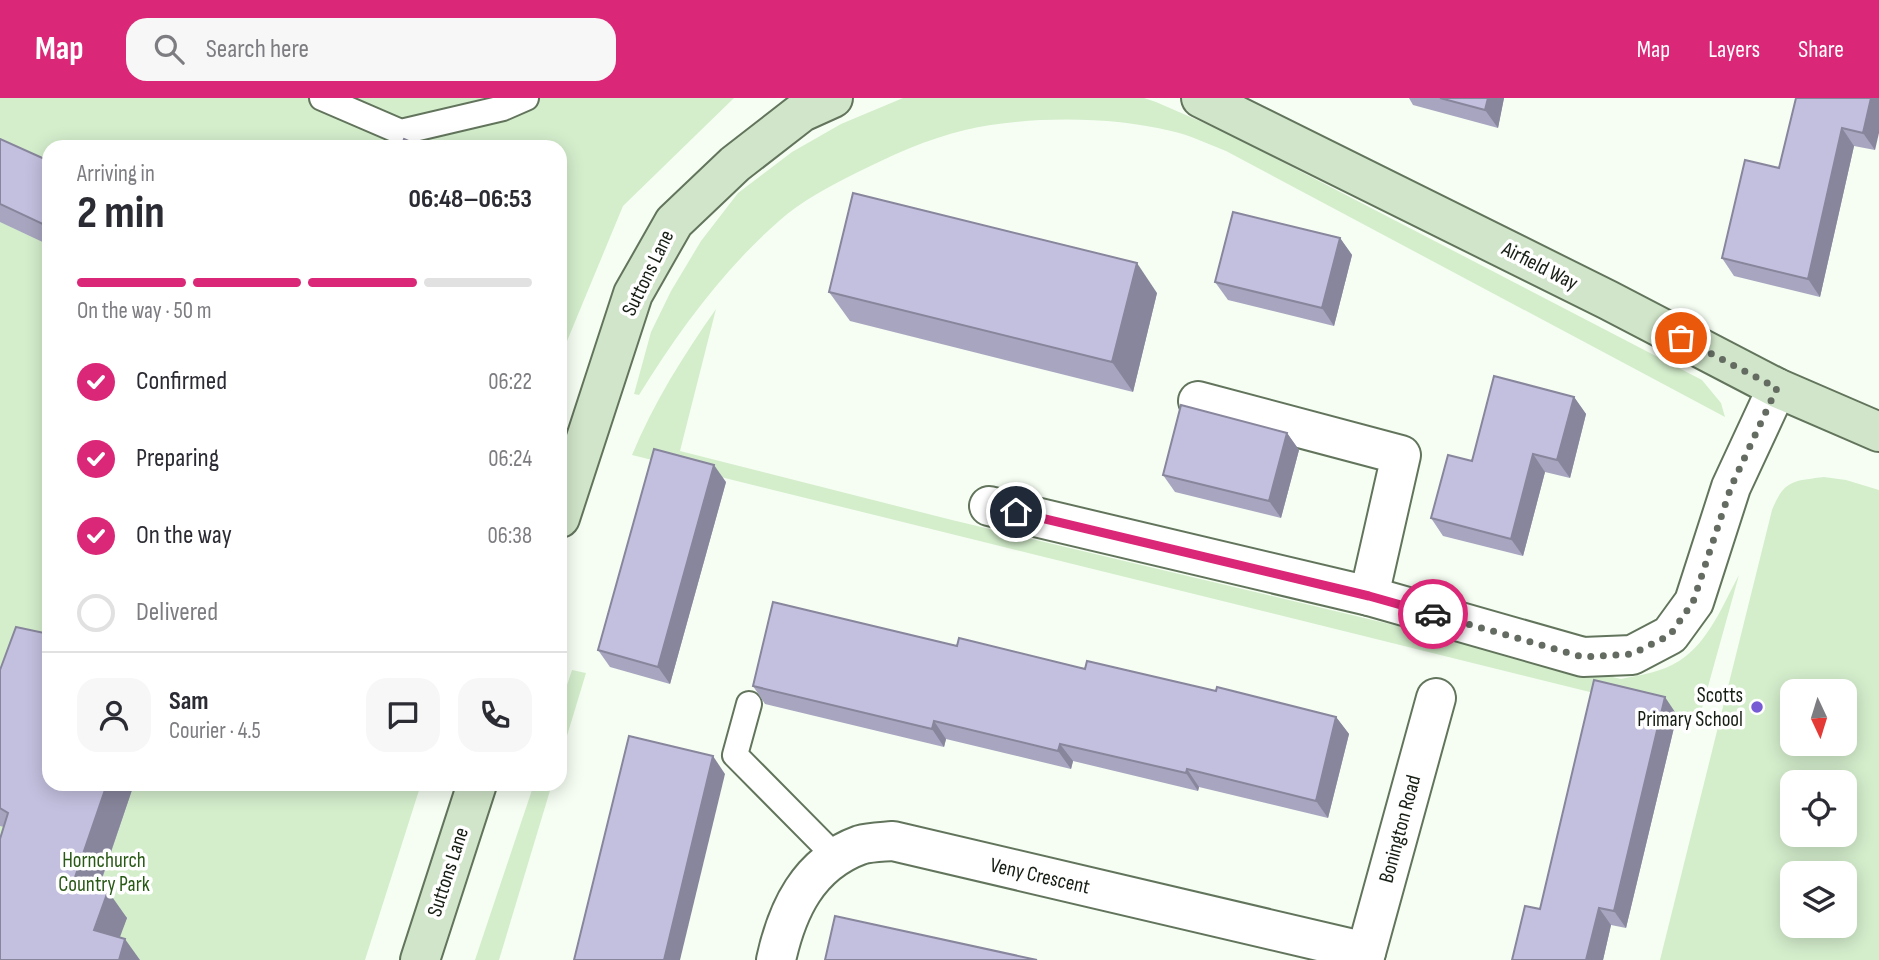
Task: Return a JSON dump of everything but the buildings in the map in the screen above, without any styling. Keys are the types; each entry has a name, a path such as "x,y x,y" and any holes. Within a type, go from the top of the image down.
{"street":[{"name":"Suttons Lane","path":"567,497 634,294 674,222 744,156 802,112 833,98"},
{"name":"Airfield Way","path":"1201,98 1608,300 1777,388 1879,432"},
{"path":"989,506 1369,596 1583,657 1632,654 1670,635 1693,602 1731,487 1777,388"},
{"path":"1198,401 1401,455 1369,596"},
{"name":"Bonington Road","path":"1365,956 1436,698"},
{"name":"Suttons Lane","path":"420,960 475,791"},
{"name":"Veny Crescent","path":"776,960 783,927 811,878 835,857 862,844 893,841 1365,956"}],"lane":[{"path":"322,98 401,132 503,108 526,98"},
{"path":"749,704 735,755 835,857"}],"green space":[{"name":"Hornchurch Country Park","path":"0,98 734,98 623,206 567,341 567,140 42,140 42,791 419,791 365,960 0,960"},
{"path":"903,98 1144,98 1156,102 1225,132 1702,380 1721,403 1725,417 1226,151 1171,131 1095,120 1015,122 965,130 882,160 806,200 779,221 720,281 669,348 639,395 634,394 651,332 671,291 701,241 738,193 792,152 841,124"},
{"path":"716,309 680,451 952,520 1621,679 1665,668 1690,653 1714,622 1739,575 1699,719 632,455 670,380"},
{"name":"Scotts Primary School","path":"1824,477 1846,480 1879,490 1879,960 1660,960 1772,510 1786,487 1797,481"},
{"path":"572,670 586,673 567,736 567,685"},
{"path":"532,791 550,791 499,960 475,960"}],"way so far":[{"path":"1433,614 1583,657 1632,654 1670,635 1693,602 1731,487 1777,388 1681,338"}],"place":[{"name":"Scotts Primary School","path":"1757,707"}],"route":[{"path":"1016,512 1369,596 1433,614"}]}
